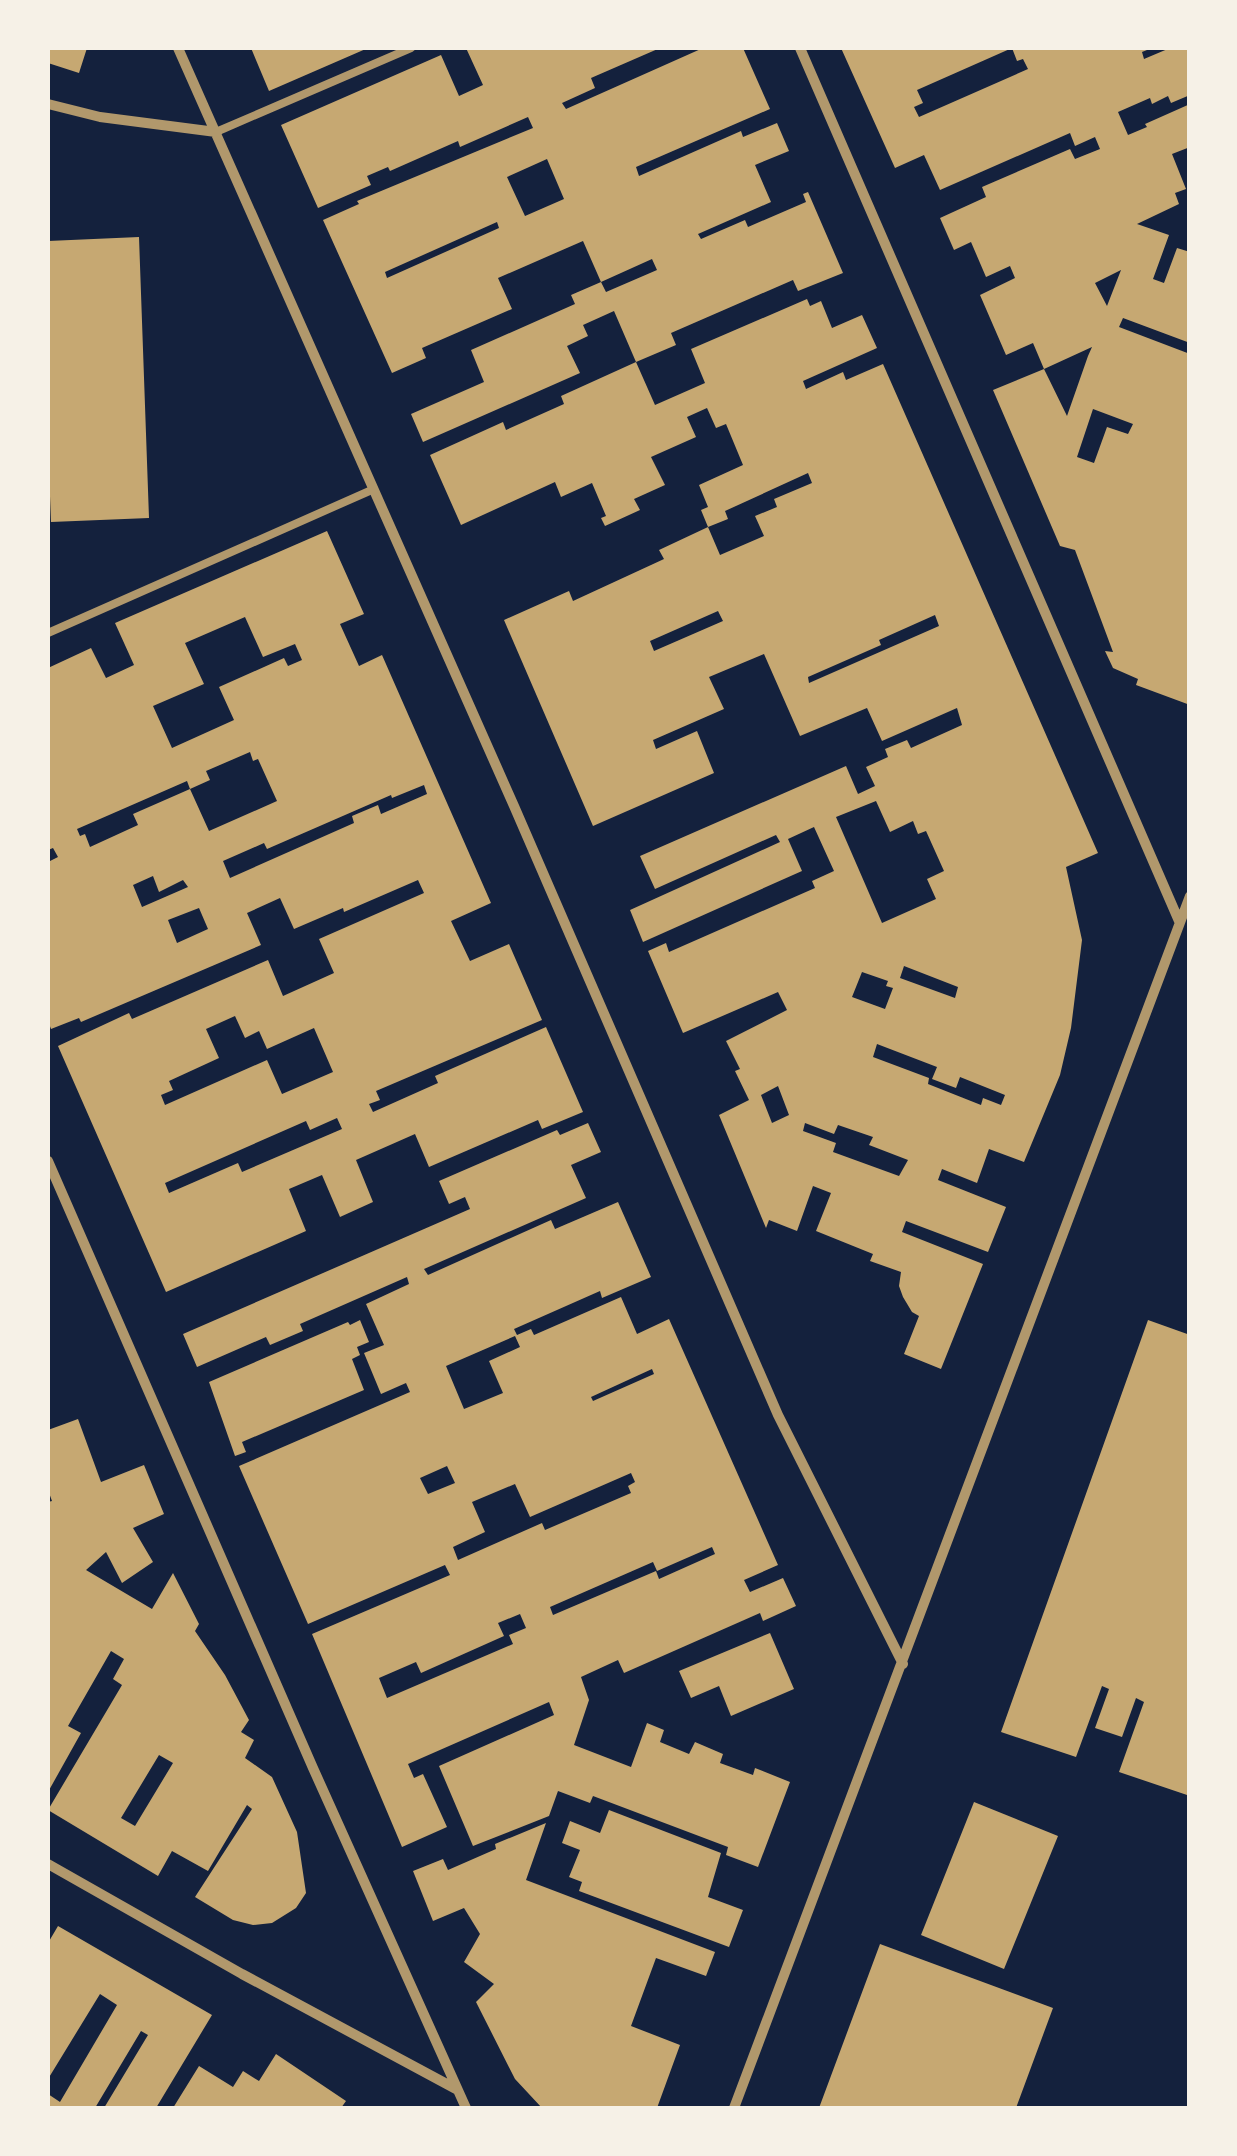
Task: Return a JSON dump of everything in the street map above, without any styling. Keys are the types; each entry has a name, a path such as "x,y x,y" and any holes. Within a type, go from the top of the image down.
{"street":[{"path":"178,48 778,1415 903,1664"},
{"path":"800,48 1180,921"},
{"path":"48,104 100,117 216,132"},
{"path":"734,2108 1190,896"},
{"path":"48,1161 466,2108"},
{"path":"48,1864 457,2089"}],"lane":[{"path":"216,132 411,48"},
{"path":"48,633 374,488"}],"building":[{"path":"48,48 87,48 79,73 48,63"},
{"path":"251,48 368,48 269,91"},
{"path":"466,48 660,48 591,78 595,88 562,103 566,109 703,48 743,48 770,109 636,167 639,176 741,131 743,137 777,123 789,151 755,165 771,202 698,234 701,239 745,220 748,227 806,202 803,194 808,192 843,273 798,291 793,280 671,333 676,345 636,362 614,311 583,325 588,336 567,346 580,373 423,442 411,414 484,382 471,350 575,304 571,295 601,282 583,241 498,278 512,309 422,348 426,358 392,373 323,220 359,204 357,201 533,128 528,117 460,147 458,141 390,171 388,167 367,176 371,185 318,208 281,125 441,55 459,96 483,85","holes":["547,159 564,199 525,216 507,177","497,222 499,228 387,278 385,272","652,259 657,270 606,292 601,282"]},
{"path":"841,48 1012,48 1152,48 1142,52 1144,59 1170,48 1190,48 1190,95 1171,103 1168,96 1152,104 1150,98 1118,112 1128,135 1190,104 1190,147 1172,154 1186,189 1175,193 1179,204 1137,224 1169,235 1153,279 1164,283 1177,248 1190,252 1190,343 1123,318 1119,327 1190,354 1190,705 1136,685 1138,679 1113,668 1105,651 1113,652 1075,550 1060,546 993,390 1044,369 1033,343 1006,355 980,295 1015,278 1010,266 986,277 971,242 954,250 940,218 986,197 982,187 1070,149 1075,159 1100,149 1095,137 1075,146 1070,133 940,190 924,155 895,168","holes":["1012,48 1017,61 1023,59 1028,69 919,117 914,107 923,103 917,90","1121,270 1107,306 1095,283","1092,347 1088,356 1067,416 1044,369","1093,409 1133,424 1128,434 1107,427 1094,463 1077,457"]},
{"path":"139,237 149,518 51,522 48,241"},
{"path":"807,299 810,306 821,301 832,328 862,315 877,348 803,381 806,389 843,372 846,380 883,364 1098,853 1066,867 1082,940 1071,1028 1060,1075 1024,1162 989,1149 977,1183 942,1169 938,1180 1006,1207 988,1252 906,1221 902,1232 983,1264 941,1369 904,1354 919,1316 903,1297 899,1286 901,1272 870,1261 873,1254 816,1231 831,1193 813,1186 797,1231 769,1220 766,1228 719,1115 749,1100 726,1041 787,1010 778,992 683,1033 648,951 666,943 669,952 815,888 812,881 834,871 814,827 788,839 802,871 643,942 630,910 780,842 776,835 655,889 640,856 846,766 858,794 875,786 866,767 888,757 885,749 907,740 911,748 962,725 957,708 882,741 867,708 800,736 764,654 709,677 724,709 653,740 656,749 697,731 714,773 593,826 504,620 569,591 573,601 664,559 659,550 708,527 701,510 708,507 699,485 743,465 726,424 716,428 707,408 687,417 696,437 651,457 665,485 634,499 640,510 605,526 601,518 606,516 592,483 561,497 555,482 461,525 430,455 503,422 506,430 564,404 561,396 636,362 655,405 705,383 691,349","holes":["808,473 812,483 774,499 777,507 755,516 764,536 720,555 708,527 728,519 725,511","718,611 723,621 654,651 650,641","935,615 939,626 809,683 808,677 881,645 879,640","876,801 890,832 913,821 918,834 926,831 944,871 927,879 936,899 882,923 836,817","904,966 958,987 955,998 900,978","862,972 888,981 886,986 893,988 885,1009 852,997","877,1044 937,1067 932,1079 956,1088 960,1077 1005,1095 1001,1105 983,1098 981,1105 928,1084 929,1078 873,1057","778,1086 789,1115 772,1123 761,1095","805,1123 834,1134 838,1125 873,1137 869,1145 908,1160 899,1176 833,1152 836,1143 803,1131"]},
{"path":"327,531 364,614 340,624 359,666 382,655 491,903 451,921 470,961 509,944 542,1020 376,1091 380,1100 369,1104 373,1112 438,1083 435,1076 546,1027 583,1112 542,1129 538,1120 429,1167 415,1134 356,1160 373,1202 340,1217 322,1175 289,1189 306,1231 166,1292 58,1046 129,1013 132,1019 268,960 283,996 334,973 319,939 424,893 418,880 294,929 280,898 247,913 261,945 81,1022 79,1018 51,1029 48,862 58,857 53,848 48,850 48,668 91,648 106,678 134,665 115,623","holes":["245,617 263,657 295,644 302,660 288,666 284,658 219,687 234,720 172,748 153,706 204,684 185,643","250,752 253,761 258,759 277,801 209,831 190,789 210,780 206,771","187,781 190,789 133,814 138,825 90,847 85,834 80,836 77,829","424,785 427,794 381,814 378,805 352,816 354,823 230,878 223,861 264,843 267,849 391,795 392,798","153,876 159,892 183,880 188,887 142,907 133,885","199,908 208,929 177,943 168,920","235,1016 245,1038 259,1031 267,1049 314,1028 333,1072 282,1094 267,1060 165,1105 161,1095 173,1090 169,1081 219,1058 206,1029","337,1118 342,1129 242,1172 238,1163 169,1193 165,1183 306,1121 310,1130"]},
{"path":"588,1123 601,1152 571,1165 586,1198 424,1269 428,1275 551,1220 555,1229 618,1202 651,1277 602,1298 600,1291 514,1329 517,1335 531,1329 534,1335 621,1297 637,1334 669,1319 778,1565 744,1580 750,1592 783,1578 796,1606 763,1621 760,1613 624,1673 618,1660 581,1677 589,1700 574,1745 631,1767 647,1723 664,1730 660,1742 689,1754 695,1742 723,1754 720,1763 753,1775 755,1768 790,1782 758,1867 726,1855 728,1847 593,1796 590,1803 558,1791 549,1816 473,1846 439,1766 554,1715 549,1702 408,1764 414,1778 423,1774 447,1827 402,1847 312,1634 450,1575 445,1565 308,1624 239,1466 410,1392 406,1383 381,1394 364,1353 384,1345 366,1304 409,1284 407,1277 300,1324 303,1331 270,1345 266,1337 197,1367 183,1334 470,1209 465,1197 449,1204 439,1181 557,1130 560,1135","holes":["515,1336 520,1347 489,1361 503,1393 464,1409 446,1366","652,1369 654,1374 593,1401 591,1397","447,1466 455,1483 428,1494 420,1478","631,1473 635,1482 628,1486 631,1493 545,1530 542,1523 458,1560 453,1547 485,1532 472,1502 515,1484 530,1517","712,1547 715,1554 659,1579 656,1571 553,1615 550,1607 653,1562 657,1571","520,1614 526,1628 509,1635 513,1644 387,1698 379,1678 416,1662 421,1673 504,1636 498,1623"]},
{"path":"360,1320 369,1342 357,1347 360,1355 352,1359 364,1390 242,1442 246,1452 235,1456 209,1382"},
{"path":"1148,1320 1190,1335 1190,1796 1119,1772 1144,1702 1136,1698 1122,1737 1095,1728 1109,1689 1102,1686 1076,1757 1001,1732"},
{"path":"78,1419 101,1482 144,1465 164,1514 133,1528 153,1562 122,1583 106,1552 86,1570 152,1609 173,1573 199,1624 195,1631 249,1720 241,1732 254,1740 245,1758 272,1777 297,1832 306,1893 296,1908 272,1923 253,1925 233,1920 195,1897 252,1809 247,1805 208,1871 172,1851 158,1876 48,1810 122,1685 113,1679 124,1659 111,1651 68,1726 81,1733 48,1792 48,1502 52,1501 48,1490 48,1430","holes":["159,1755 173,1763 135,1826 121,1818"]},
{"path":"770,1633 794,1689 731,1716 719,1686 691,1698 679,1671"},
{"path":"974,1802 1058,1836 1004,1969 921,1935"},
{"path":"609,1810 721,1853 708,1897 743,1910 729,1947 579,1891 582,1882 569,1877 580,1850 562,1843 570,1821 600,1833"},
{"path":"546,1823 526,1880 715,1952 706,1976 656,1958 631,2026 680,2045 657,2108 542,2108 515,2079 476,2002 494,1984 464,1962 480,1934 464,1908 433,1921 413,1871 443,1859 448,1870 496,1849 495,1844"},
{"path":"58,1926 212,2015 156,2108 104,2108 148,2035 141,2031 95,2108 48,2108 48,2094 60,2102 117,2005 100,1994 48,2079 48,1943"},
{"path":"880,1944 1053,2008 1016,2108 819,2108"},
{"path":"276,2054 346,2101 341,2108 173,2108 199,2066 233,2087 243,2071 259,2081"}]}
